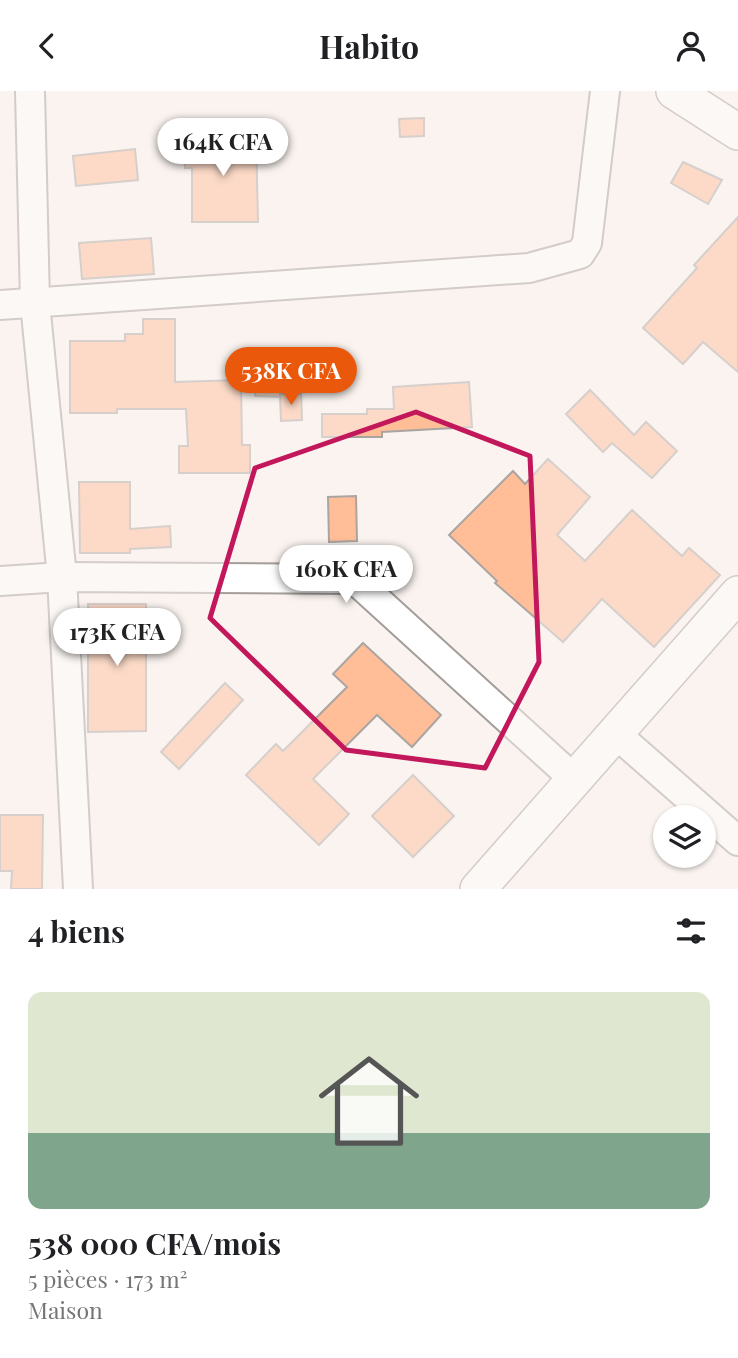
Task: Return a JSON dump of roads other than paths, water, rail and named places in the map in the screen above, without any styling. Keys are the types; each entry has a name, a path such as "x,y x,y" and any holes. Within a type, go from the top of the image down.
{"street":[{"path":"30,91 35,303 62,577 78,889"},
{"path":"0,305 529,268 580,254 587,243 605,91"},
{"path":"674,91 738,132"},
{"path":"0,581 62,577 354,579 574,779"},
{"path":"478,889 738,594"},
{"path":"617,734 738,841"}]}
